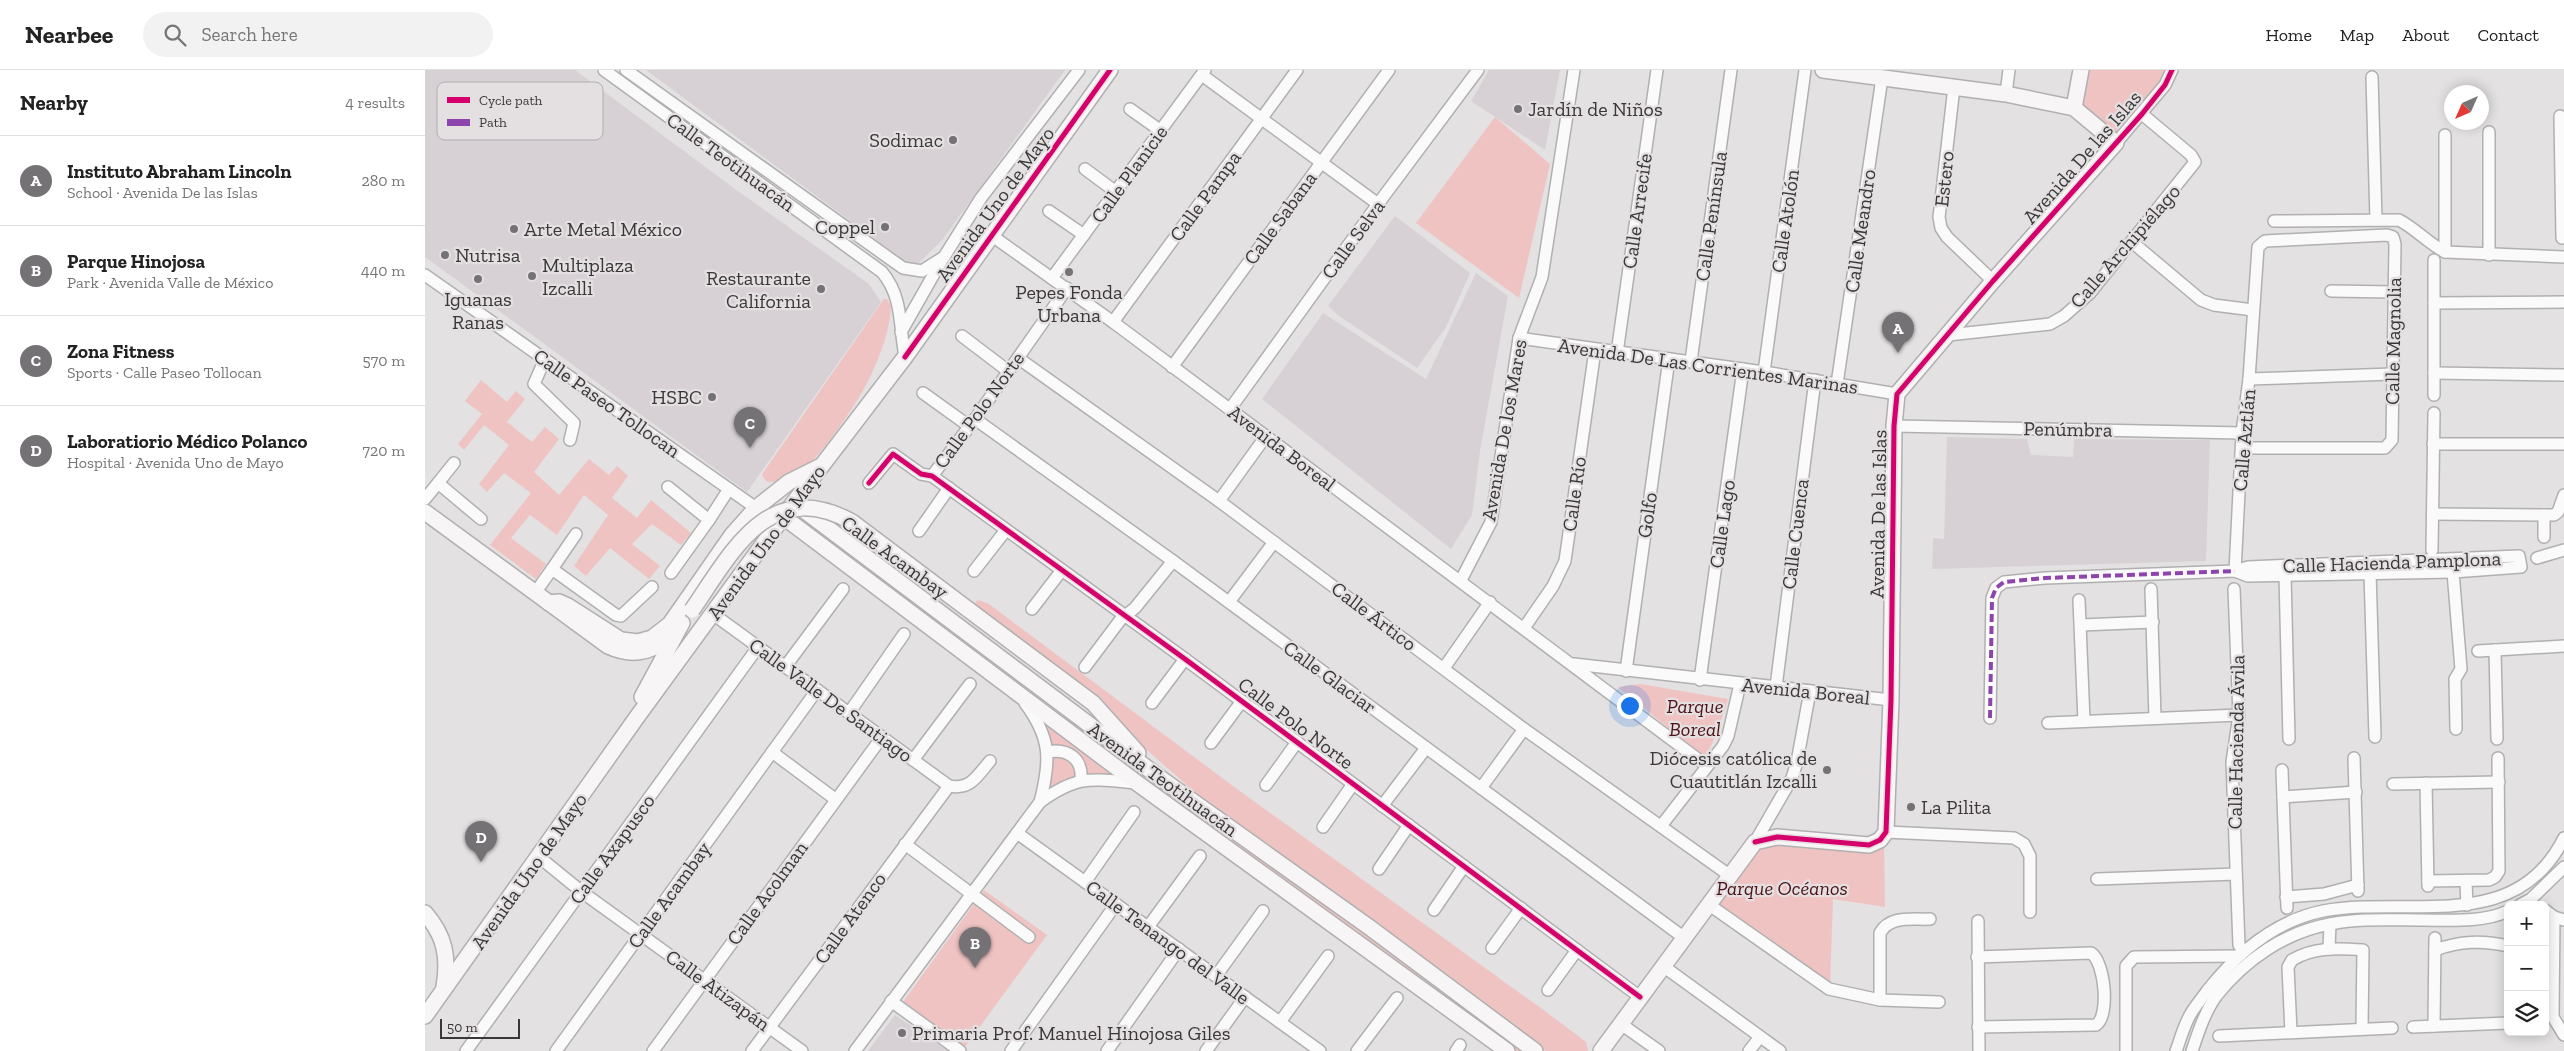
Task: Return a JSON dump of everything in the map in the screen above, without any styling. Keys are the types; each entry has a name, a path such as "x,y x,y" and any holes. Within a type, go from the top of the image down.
{"main road":[{"name":"Avenida Uno de Mayo","path":"425,1016 627,731 785,518 794,502 905,356 1110,70"},
{"path":"1823,70 2006,94 2074,108 2116,143"},
{"path":"2074,108 2081,70"},
{"name":"Avenida De las Islas","path":"1886,832 1891,700 1894,426 1897,394 1993,281 2116,143"},
{"name":"Calle Acambay","path":"549,603 559,602 569,606 621,640 638,642 652,638 669,624 732,535 755,508 789,482 821,466"},
{"name":"Avenida Teotihuacán","path":"794,502 1163,780 1369,927 1535,1051"},
{"name":"Calle Acambay","path":"425,512 608,646 624,652 644,652 665,641 682,623 748,532 782,511 803,508 825,510 852,522 1093,703 1163,780"},
{"name":"Avenida Teotihuacán","path":"785,518 1137,783 1504,1049"},
{"path":"864,577 874,564"},
{"path":"627,731 641,699 682,623"},
{"path":"1601,1051 1683,937 1755,842 1777,837 1869,845 1880,840 1886,832"},
{"path":"425,913 436,925 447,954 443,993"}],"street":[{"name":"Calle Teotihuacán","path":"604,70 883,272 892,283 898,296 905,356"},
{"name":"Calle Teotihuacán","path":"626,70 903,268 923,270 944,256"},
{"path":"901,332 944,256 981,198 1079,70"},
{"name":"Calle Pampa","path":"1113,322 1297,70"},
{"name":"Calle Sabana","path":"1172,367 1389,70"},
{"name":"Calle Selva","path":"1230,409 1378,204 1478,70"},
{"name":"Avenida De los Mares","path":"1461,580 1491,522 1519,338 1542,277 1574,70"},
{"name":"Calle Arrecife","path":"1617,353 1657,70"},
{"name":"Calle Península","path":"1691,361 1731,70"},
{"name":"Calle Atolón","path":"1764,372 1805,70"},
{"path":"2006,94 2009,70"},
{"name":"Avenida De las Islas","path":"2116,143 2165,85 2172,70"},
{"path":"1203,72 1261,118 1378,204"},
{"name":"Calle Planicie","path":"1052,278 1161,132 1203,72"},
{"path":"2372,77 2376,220"},
{"name":"Calle Meandro","path":"1837,384 1882,78"},
{"name":"Estero","path":"1954,87 1939,217 1941,228 1947,237 1993,281"},
{"path":"1130,109 1161,132"},
{"name":"Calle Archipiélago","path":"1949,335 2050,324 2064,316 2090,293 2195,162 2191,155 2142,114"},
{"path":"2560,116 2563,233"},
{"path":"2489,132 2489,255"},
{"path":"2445,134 2445,252"},
{"path":"1085,169 1116,192"},
{"path":"1049,211 1084,235"},
{"path":"2274,221 2399,220 2415,228 2435,247 2445,252 2564,257"},
{"name":"Avenida Boreal","path":"991,234 1067,288 1461,580 1707,766"},
{"name":"Calle Aztlán","path":"2235,571 2242,433 2249,379 2258,247 2260,243 2387,235 2393,237"},
{"name":"Calle Magnolia","path":"2242,448 2385,448 2389,445 2392,440 2395,244 2393,237"},
{"path":"2132,242 2201,300 2214,305 2253,310"},
{"path":"2434,395 2435,260"},
{"name":"Calle Paseo Tollocan","path":"425,275 755,508"},
{"name":"Calle Polo Norte","path":"1067,288 972,422 931,476 1185,659 1640,997"},
{"path":"2331,291 2393,292"},
{"path":"2434,303 2564,302"},
{"path":"963,336 1008,371"},
{"name":"Avenida De Las Corrientes Marinas","path":"1519,338 1617,353 1691,361 1897,394"},
{"name":"Calle Río","path":"1525,628 1553,586 1565,562 1595,350"},
{"name":"Calle Ártico","path":"1018,358 1219,501 1524,729 1729,875"},
{"path":"545,359 534,384 574,423 570,440"},
{"name":"Golfo","path":"1626,671 1669,359"},
{"name":"Calle Lago","path":"1700,680 1743,369"},
{"path":"2434,373 2564,375"},
{"path":"2249,379 2392,374"},
{"name":"Calle Cuenca","path":"1776,687 1815,380"},
{"name":"Calle Glaciar","path":"923,393 972,422 1173,561 1683,937"},
{"path":"2432,550 2434,412"},
{"name":"Penúmbra","path":"1894,426 2242,433"},
{"path":"1219,501 1266,436"},
{"path":"2433,444 2564,445"},
{"path":"869,483 893,454 921,474 931,476"},
{"path":"425,499 454,463"},
{"path":"438,483 481,519"},
{"path":"667,487 709,520"},
{"path":"919,530 949,488"},
{"path":"671,573 729,489"},
{"path":"2433,514 2557,514 2564,495"},
{"path":"755,508 764,526 764,546"},
{"path":"2544,515 2544,537"},
{"path":"974,571 1006,530"},
{"path":"535,593 576,534"},
{"path":"1229,602 1274,542"},
{"path":"2537,558 2564,550"},
{"name":"Calle Hacienda Pamplona","path":"1991,718 1991,598 1996,588 2005,582 2074,576 2521,558 2519,569 2453,572 2248,576 2235,571"},
{"path":"1085,667 1121,619 1126,616 1173,561"},
{"path":"551,569 616,615 626,613 652,587"},
{"path":"1032,609 1062,570"},
{"path":"2453,572 2461,669 2455,679 2456,729"},
{"path":"2370,573 2375,737"},
{"path":"2285,575 2289,739"},
{"path":"785,667 843,589"},
{"name":"Calle Hacienda Ávila","path":"2235,589 2239,715 2232,762 2240,950"},
{"path":"2151,590 2155,718"},
{"path":"2079,600 2084,721"},
{"path":"1444,668 1490,602"},
{"name":"Calle Valle De Santiago","path":"713,614 949,786"},
{"path":"2081,625 2153,622"},
{"path":"849,713 904,634"},
{"path":"2478,651 2564,646"},
{"name":"Calle Axapusco","path":"466,1051 758,647"},
{"path":"2495,650 2497,739"},
{"path":"1152,703 1185,659"},
{"name":"Avenida Boreal","path":"1572,663 1700,680 1891,700"},
{"path":"913,760 970,684"},
{"path":"1661,826 1723,746 1728,736 1740,684"},
{"name":"Calle Acambay","path":"555,1051 817,690"},
{"path":"1017,691 1036,718 1048,752 1041,802"},
{"path":"1755,842 1792,778 1797,762 1810,691"},
{"path":"1211,743 1242,701"},
{"path":"2048,723 2239,715"},
{"path":"1481,788 1524,729"},
{"name":"Calle Acolman","path":"653,1051 882,737"},
{"path":"1266,785 1297,742"},
{"path":"1382,806 1426,748"},
{"path":"1048,752 1058,750 1072,756 1082,770 1081,780"},
{"path":"772,752 835,799"},
{"path":"2282,770 2286,903 2358,888 2354,758"},
{"path":"2426,784 2428,885 2489,880 2495,877 2499,870 2498,758"},
{"path":"949,786 960,788 970,784 991,761"},
{"path":"855,1051 971,893 1041,802 1056,791 1081,780 1137,783"},
{"path":"2393,784 2499,782"},
{"path":"1323,827 1353,784"},
{"name":"Calle Atenco","path":"752,1051 949,786"},
{"path":"2283,797 2356,792"},
{"path":"1085,882 1134,812"},
{"path":"1379,869 1409,825"},
{"path":"1886,832 2014,838 2024,844 2031,856 2030,912"},
{"name":"Calle Tenango del Valle","path":"1017,833 1280,1022 1307,1047 1320,1051"},
{"path":"2126,1051 2126,966 2134,957 2223,954 2240,950 2301,917 2323,911 2467,905 2497,899 2524,887 2539,875 2556,854 2564,838"},
{"path":"905,844 1029,936"},
{"path":"1148,927 1200,856"},
{"name":"Calle Atizapán","path":"539,857 582,892 802,1051"},
{"path":"1434,910 1464,866"},
{"path":"2536,901 2564,867"},
{"path":"2097,879 2236,874"},
{"path":"2466,882 2467,905"},
{"path":"2524,887 2534,901"},
{"path":"2323,911 2324,894"},
{"path":"1011,1051 1116,904"},
{"path":"1709,904 1829,989 1880,1000 1939,1002"},
{"path":"1492,948 1521,908"},
{"path":"1216,976 1263,910"},
{"path":"2192,1051 2201,1026 2216,996 2250,962 2286,938 2330,924 2356,920 2471,919 2504,912"},
{"path":"2554,916 2553,1017 2564,1035"},
{"path":"1880,1000 1880,933 1885,924 1893,920 1930,919"},
{"path":"2471,919 2471,942"},
{"path":"1978,921 1979,1051"},
{"path":"2238,924 2242,936 2257,941 2267,949"},
{"path":"2329,949 2330,924"},
{"path":"2434,1026 2435,938"},
{"path":"2435,950 2452,943 2504,941"},
{"path":"2291,1032 2289,967 2292,960 2329,949 2363,945 2362,1029"},
{"path":"1107,1051 1179,949"},
{"path":"1548,990 1577,950"},
{"path":"2177,1051 2188,1018 2240,950"},
{"path":"1977,957 2091,953 2098,959 2105,988 2101,1019 2096,1025 1978,1027"},
{"path":"1280,1022 1328,956"},
{"path":"1663,966 1780,1051"},
{"path":"2105,988 2126,988"},
{"path":"1206,1051 1245,997"},
{"path":"1357,1051 1397,998"},
{"path":"891,1001 961,1051"},
{"path":"2413,1027 2504,1023"},
{"path":"1621,1024 1659,1051"},
{"path":"2219,1036 2392,1028"},
{"path":"1749,1051 1760,1037"}],"shaded area":[{"path":"425,70 575,70 591,82 437,82 437,140 603,140 603,91 735,189 869,284 881,302 747,492 425,257"},
{"path":"646,70 1065,70 943,239 914,268"},
{"name":"Jardín de Niños","path":"1489,70 1560,70 1545,150 1471,101"},
{"path":"1395,216 1470,273 1446,327 1417,368 1339,316 1328,306"},
{"path":"1476,273 1508,296 1480,451 1472,515 1451,549 1262,399 1323,313 1426,379"},
{"path":"1947,437 2027,439 2031,455 2073,457 2074,439 2210,440 2206,561 1932,569 1933,538 1944,539"},
{"name":"Primaria Prof. Manuel Hinojosa Giles","path":"895,1015 948,1051 868,1051"}],"green space":[{"path":"2082,70 2170,70 2116,141 2076,106"},
{"path":"1495,117 1550,164 1519,298 1416,223"},
{"path":"884,299 887,299 891,306 889,324 884,341 871,375 851,409 824,448 807,466 782,480 776,482 766,481 762,475 765,470"},
{"path":"481,380 507,402 516,391 525,399 507,422 532,442 545,427 559,439 534,472 559,495 589,459 609,475 617,466 628,476 612,498 637,518 651,500 691,533 681,545 652,524 632,544 660,566 649,579 610,548 586,576 574,566 608,515 584,495 557,535 530,515 511,538 546,564 536,579 490,545 531,493 504,473 487,492 479,484 509,445 484,425 464,450 458,444 482,414 465,401"},
{"path":"874,568 1531,1051 1510,1051 869,574"},
{"path":"978,600 989,604 1237,789 1549,1014 1586,1042 1588,1051 1546,1051 1236,828 1141,745 971,606"},
{"name":"Parque Boreal","path":"1641,684 1728,699 1717,733 1705,758 1618,687"},
{"path":"1042,720 1125,776 1083,778 1083,770 1052,749"},
{"path":"1058,755 1074,761 1077,778 1050,789 1052,756"},
{"name":"Parque Océanos","path":"1760,833 1884,839 1885,907 1833,899 1830,987 1709,902"},
{"path":"984,890 1047,935 965,1047 903,1002"}],"marked path":[{"path":"1990,718 1992,598 1996,588 2004,582 2045,578 2235,571"}],"cycle path":[{"path":"905,357 1110,70"},
{"path":"1755,842 1777,837 1869,845 1880,840 1886,832 1891,700 1894,426 1897,394 1993,281 2142,114 2165,85 2172,70"},
{"path":"869,483 893,454 921,474 932,476 1185,659 1640,997"}],"place":[{"name":"Jardín de Niños","path":"1518,109"},
{"name":"Sodimac","path":"953,140"},
{"name":"Coppel","path":"885,227"},
{"name":"Arte Metal México","path":"514,229"},
{"name":"Nutrisa","path":"445,255"},
{"name":"Pepes Fonda Urbana","path":"1069,272"},
{"name":"Multiplaza Izcalli","path":"532,276"},
{"name":"Iguanas Ranas","path":"478,279"},
{"name":"Restaurante California","path":"821,289"},
{"name":"Instituto Abraham Lincoln","path":"1898,353"},
{"name":"HSBC","path":"712,397"},
{"name":"Zona Fitness","path":"750,448"},
{"name":"Diócesis católica de Cuautitlán Izcalli","path":"1827,770"},
{"name":"La Pilita","path":"1911,807"},
{"name":"Laboratiorio Médico Polanco","path":"481,862"},
{"name":"Parque Hinojosa","path":"975,968"},
{"name":"Primaria Prof. Manuel Hinojosa Giles","path":"902,1033"}]}
